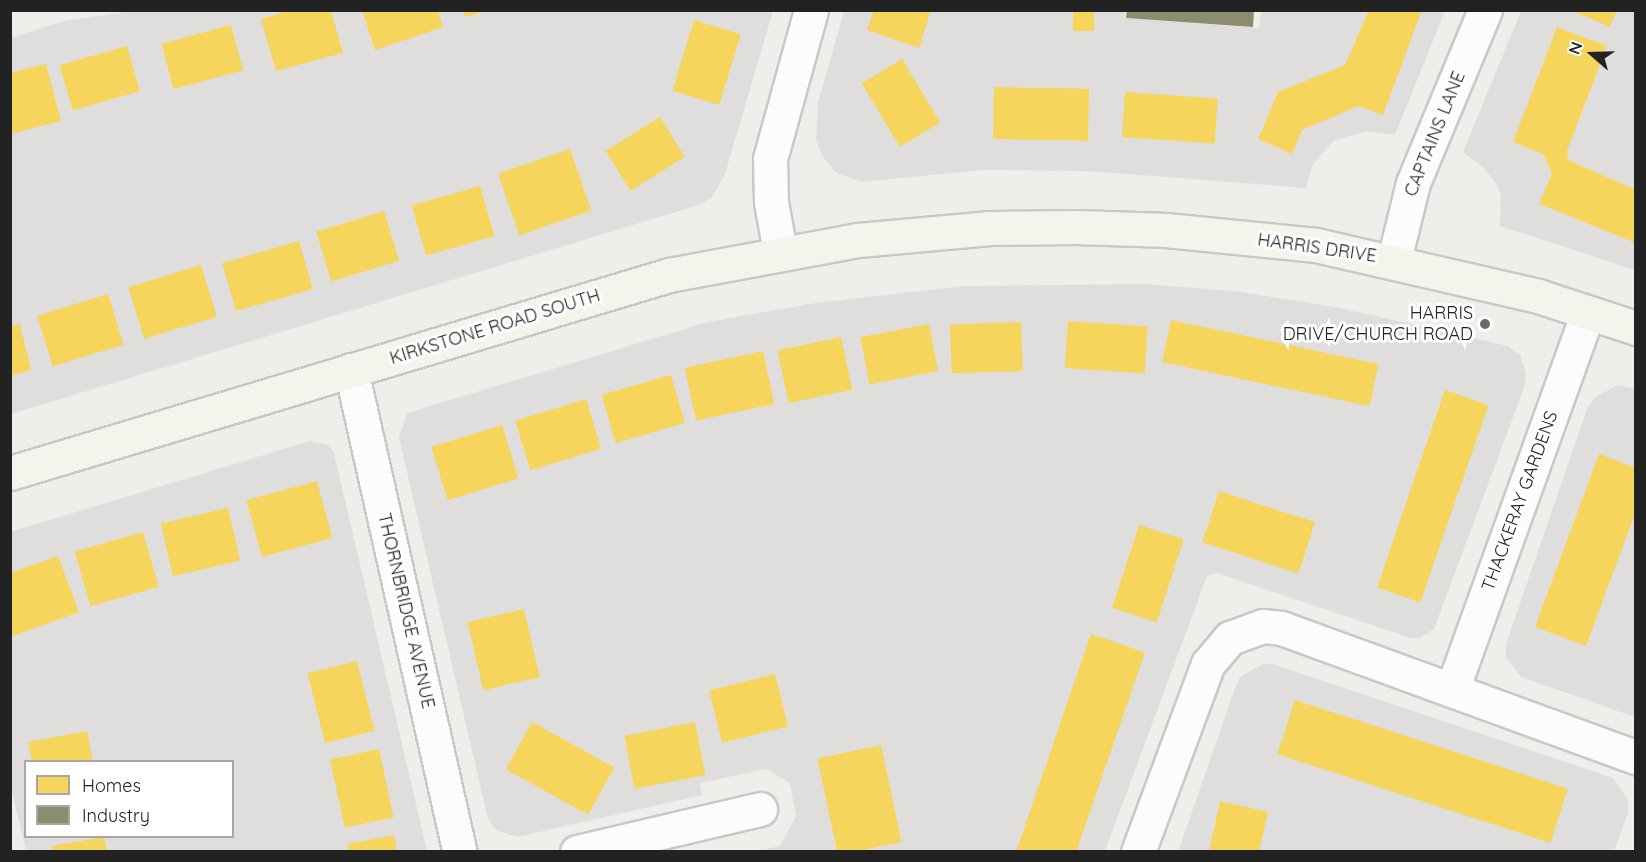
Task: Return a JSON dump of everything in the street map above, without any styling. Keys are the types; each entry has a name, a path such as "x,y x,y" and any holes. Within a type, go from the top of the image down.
{"street":[{"path":"780,252 771,202 770,159 811,10"},
{"name":"CAPTAINS LANE","path":"1394,260 1413,183 1485,10"},
{"name":"KIRKSTONE ROAD SOUTH","path":"10,473 669,275 780,252 858,240 990,228"},
{"name":"HARRIS DRIVE","path":"990,228 1166,230 1316,245 1394,260 1538,296 1635,328"},
{"name":"THACKERAY GARDENS","path":"1452,690 1588,313"},
{"name":"THORNBRIDGE AVENUE","path":"351,370 460,852"},
{"path":"1138,852 1208,664 1230,638 1263,626 1281,628 1635,757"},
{"path":"577,852 760,809"}],"shaded area":[{"path":"140,10 773,11 725,174 712,197 702,204 11,414 11,38 64,21"},
{"path":"1125,10 1125,18 1259,28 1261,11 1445,11 1395,135 1366,131 1334,141 1313,164 1306,188 1088,171 982,170 861,182 835,172 823,157 816,140 818,102 844,11"},
{"path":"1521,11 1635,11 1635,270 1500,226 1501,195 1496,184 1483,167 1463,152"},
{"path":"1143,284 1234,291 1336,307 1508,346 1520,355 1526,373 1524,388 1434,629 1420,638 1411,638 1217,573 1207,576 1105,851 756,851 780,846 796,816 790,783 766,769 700,783 702,795 517,837 496,830 488,819 399,438 407,413 708,322 815,303 964,286"},
{"path":"1618,385 1635,389 1635,717 1521,677 1506,657 1506,644 1587,409 1595,397"},
{"path":"310,441 328,445 334,453 427,851 26,851 10,783 10,532"},
{"path":"1263,664 1273,664 1613,778 1628,800 1628,813 1614,851 1178,852 1240,677"}],"building: Homes":[{"path":"293,10 331,10 343,53 276,71 261,19"},
{"path":"362,10 438,10 443,27 375,50"},
{"path":"463,10 486,10 486,11 465,17"},
{"path":"874,10 931,10 919,48 867,30"},
{"path":"1073,10 1094,10 1094,31 1073,31"},
{"path":"1369,10 1422,10 1383,115 1358,106 1302,130 1292,154 1258,139 1278,92 1345,65"},
{"path":"1571,10 1617,10 1610,27"},
{"path":"694,20 741,34 719,105 672,91"},
{"path":"231,25 243,70 174,89 161,44"},
{"path":"1557,27 1607,46 1567,151 1568,160 1636,190 1636,243 1539,204 1552,173 1543,154 1513,142"},
{"path":"127,46 140,91 73,110 60,65"},
{"path":"902,59 940,122 900,147 862,83"},
{"path":"46,64 61,121 10,134 10,73"},
{"path":"994,87 1089,89 1088,141 993,139"},
{"path":"1125,92 1218,98 1215,143 1122,137"},
{"path":"660,117 685,157 631,191 606,151"},
{"path":"570,149 591,210 519,235 498,174"},
{"path":"480,186 494,236 426,256 412,206"},
{"path":"384,211 399,261 331,281 316,232"},
{"path":"299,241 313,289 236,311 222,263"},
{"path":"201,265 217,317 144,339 128,287"},
{"path":"108,294 123,345 53,366 37,316"},
{"path":"1171,320 1378,364 1369,406 1162,362"},
{"path":"1068,321 1148,327 1145,373 1065,368"},
{"path":"1021,322 1023,371 952,373 950,324"},
{"path":"20,324 31,370 10,376 10,326"},
{"path":"929,324 938,371 869,384 860,337"},
{"path":"841,337 852,390 789,403 777,351"},
{"path":"763,351 774,404 696,420 685,368"},
{"path":"671,375 685,423 616,443 602,395"},
{"path":"1445,390 1488,405 1420,603 1377,588"},
{"path":"586,399 601,449 530,470 515,421"},
{"path":"502,425 518,479 448,500 431,447"},
{"path":"1599,454 1636,468 1636,511 1586,646 1535,627"},
{"path":"317,481 332,538 262,557 246,500"},
{"path":"1219,491 1315,522 1298,574 1202,542"},
{"path":"228,508 240,561 173,576 161,524"},
{"path":"1139,525 1184,540 1157,622 1112,608"},
{"path":"143,532 159,587 90,606 75,552"},
{"path":"58,556 79,612 10,637 10,573"},
{"path":"524,609 540,677 483,690 467,622"},
{"path":"1091,634 1145,653 1076,852 1016,852"},
{"path":"357,661 374,731 325,743 308,673"},
{"path":"775,674 788,726 722,743 709,690"},
{"path":"1295,700 1568,789 1550,843 1277,754"},
{"path":"532,722 614,768 588,815 506,769"},
{"path":"695,722 705,775 635,789 624,736"},
{"path":"87,731 93,760 32,760 28,742"},
{"path":"881,745 902,842 854,852 837,852 817,759"},
{"path":"379,749 394,817 345,828 330,759"},
{"path":"1220,801 1268,812 1259,852 1209,852"},
{"path":"394,835 397,852 349,852 348,844"},
{"path":"104,838 107,852 53,852 52,846"}],"building: Industry":[{"path":"1127,10 1254,10 1253,27 1126,18"}],"place":[{"name":"HARRIS DRIVE/CHURCH ROAD","path":"1485,324"}]}
